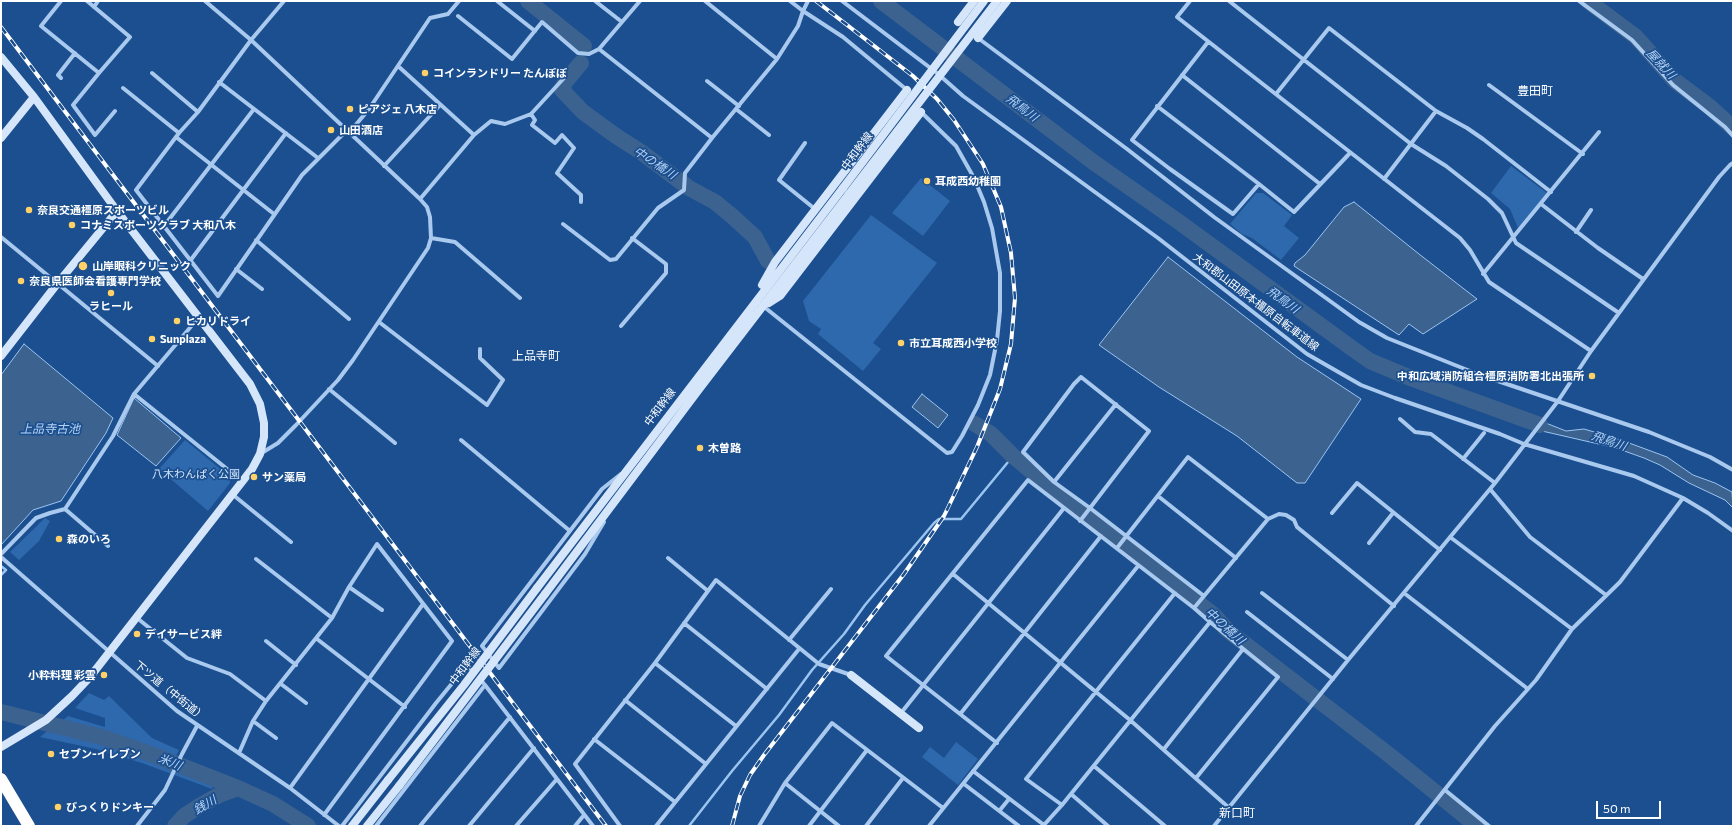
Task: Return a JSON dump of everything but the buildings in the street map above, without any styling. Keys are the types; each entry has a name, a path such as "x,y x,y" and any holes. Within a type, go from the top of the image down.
{"highway":[{"path":"1,779 29,826"}],"main road":[{"path":"958,22 974,1"},
{"name":"中和幹線","path":"367,826 399,786 763,306 984,1"},
{"name":"中和幹線","path":"352,826 464,685 748,310 846,191 997,1"},
{"path":"978,38 1007,1"},
{"path":"937,73 969,31"},
{"path":"1,57 34,97 117,211 250,384 257,395 264,423 264,437 260,454 252,468 90,677 56,712 17,739 1,747"},
{"path":"748,310 775,262 907,90"},
{"path":"1,138 34,97"},
{"path":"763,306 780,296 921,112"},
{"path":"1,356 57,284 117,211"},
{"path":"851,675 920,728"}],"street":[{"path":"61,1 41,26 99,73"},
{"path":"87,1 130,37 73,105 95,135 115,111"},
{"path":"94,6 98,1"},
{"path":"205,1 250,40 420,199 427,207 430,217 431,238 428,248 353,360 329,389 278,443 260,454"},
{"path":"284,1 250,40 198,112 179,133 136,190 218,296 302,175 369,109 430,18 448,14 459,1"},
{"path":"497,1 535,31"},
{"path":"595,1 622,22"},
{"path":"458,16 512,59 542,22 578,53 589,54 599,49 640,1"},
{"path":"705,1 777,59"},
{"path":"763,306 947,453 952,452 978,405 990,375 997,340 1000,310 1000,273 992,228 984,202 974,178 956,146 921,112 907,90 843,37 790,1"},
{"path":"563,224 610,260 616,259 658,208 684,190 685,173 777,59 794,32 808,1"},
{"name":"大和郡山田原本橿原自転車道線","path":"842,1 937,73 963,96 1158,238 1306,354 1361,385 1500,434 1524,444 1634,476 1683,498 1708,513 1733,531"},
{"path":"1190,1 1177,16 1208,42 1460,238 1474,257 1489,282 1590,351"},
{"path":"1229,1 1411,144 1446,166 1496,206 1507,221 1516,243 1619,313"},
{"path":"1579,1 1632,40 1673,85 1725,127 1733,136"},
{"path":"1276,94 1329,28 1436,111 1467,128 1483,139 1551,192"},
{"path":"969,31 1127,149 1214,217 1358,322 1387,338 1556,403 1649,432 1710,457 1733,470"},
{"path":"1208,42 1132,140 1233,214 1258,184"},
{"path":"599,49 712,138"},
{"path":"61,78 58,75 75,53"},
{"path":"398,66 474,135"},
{"path":"152,73 198,112"},
{"path":"1182,75 1320,184"},
{"path":"420,199 474,135 491,121 505,124 531,114 564,78"},
{"path":"707,81 770,135"},
{"path":"219,82 318,158"},
{"path":"1489,85 1582,154"},
{"path":"123,88 179,133"},
{"path":"384,166 440,105"},
{"path":"1157,106 1294,212 1350,153"},
{"path":"164,226 254,109"},
{"path":"1384,179 1436,111"},
{"path":"531,114 536,120 532,125 555,143 562,136 574,148 557,173 581,195 581,202"},
{"path":"1483,274 1599,132"},
{"path":"190,261 286,133"},
{"path":"176,137 274,214"},
{"path":"805,144 778,180 816,209"},
{"path":"1214,826 1348,660 1490,489 1556,403 1590,351 1719,177 1730,164 1733,163"},
{"path":"1541,204 1576,232 1643,279"},
{"path":"1576,232 1591,210"},
{"path":"1,237 158,366"},
{"path":"431,238 455,242 520,298"},
{"path":"622,326 666,273 666,264 632,238"},
{"path":"256,240 349,319"},
{"path":"236,269 262,289"},
{"path":"1,556 36,518 65,510 113,436 134,394 199,316"},
{"path":"379,322 487,405 503,380 480,358 480,350"},
{"path":"1081,519 1088,510 1149,431 1081,377 1074,384 1023,452 1054,482 1088,510 1126,537 1203,597"},
{"path":"329,389 395,443"},
{"path":"134,394 242,481"},
{"path":"1054,482 1116,404"},
{"path":"1400,419 1414,432 1431,434 1494,483"},
{"path":"1463,459 1484,433"},
{"path":"461,440 570,531"},
{"path":"1118,547 1188,457 1268,519"},
{"path":"618,497 585,554 499,668 482,646 602,489 627,468"},
{"path":"997,742 886,656 1028,480 1118,547 1138,566 1195,607 1210,622 1278,677 1196,778"},
{"path":"1332,514 1357,484 1440,550"},
{"path":"1490,489 1530,537 1606,595"},
{"path":"232,494 291,542"},
{"path":"1158,496 1236,558"},
{"path":"1416,826 1495,726 1528,689 1572,629 1620,582 1683,498"},
{"path":"900,713 924,685 1064,508"},
{"path":"65,510 108,546"},
{"path":"1369,543 1393,513"},
{"path":"1195,607 1268,519 1279,514 1286,515 1294,520 1297,528 1394,606"},
{"path":"961,713 1102,536"},
{"path":"1450,537 1572,629"},
{"path":"239,753 253,721 266,701 317,639 332,618 349,587 378,544 452,641 405,707 324,815"},
{"name":"下ツ道（中街道）","path":"1,556 152,690 197,726 290,788 339,826"},
{"path":"668,558 708,591"},
{"path":"256,559 332,618"},
{"path":"929,826 1138,566"},
{"path":"953,574 1130,720 1228,807"},
{"path":"620,826 575,764 655,663 716,580 819,664 851,675"},
{"path":"349,587 382,610"},
{"path":"789,640 830,589"},
{"path":"1062,805 1026,780 1175,593"},
{"path":"1262,593 1348,660"},
{"path":"1404,593 1528,689"},
{"path":"290,788 423,604"},
{"path":"1247,612 1333,679"},
{"path":"137,618 187,658 230,674 266,701"},
{"path":"684,622 767,688"},
{"path":"973,771 1043,826 1094,766 1210,622"},
{"path":"317,639 368,680 405,707"},
{"path":"266,641 296,665"},
{"path":"656,826 799,649"},
{"path":"1164,749 1243,649"},
{"path":"655,663 736,726"},
{"path":"342,826 463,670 470,668 486,685 593,826"},
{"path":"281,684 306,704"},
{"path":"376,826 486,685"},
{"path":"625,700 706,764"},
{"path":"420,826 510,717"},
{"path":"253,721 276,738"},
{"path":"760,826 785,782 832,723 943,808"},
{"path":"137,826 165,790 197,726"},
{"path":"594,739 675,802"},
{"path":"469,826 534,748"},
{"path":"810,826 867,750"},
{"path":"1094,766 1165,826"},
{"path":"866,826 903,778"},
{"path":"516,826 557,779"},
{"path":"785,782 839,826"},
{"path":"964,784 1020,826"},
{"path":"1445,790 1489,826"},
{"path":"1071,794 1108,826"},
{"path":"1000,810 1009,798"},
{"path":"575,826 584,815"}],"green space":[{"path":"1511,166 1547,193 1518,228 1510,209 1491,193"},
{"path":"921,178 950,201 923,236 892,213"},
{"path":"1256,193 1263,193 1292,215 1284,226 1299,238 1281,260 1252,238 1242,234 1230,224"},
{"path":"871,215 937,263 873,343 881,349 863,371 818,334 821,329 809,321 803,301"},
{"name":"八木わんぱく公園","path":"185,440 230,477 230,483 208,511 159,469"},
{"path":"45,518 50,521 39,541 19,560 10,552"},
{"path":"89,693 104,700 109,696 152,738 179,750 175,758 121,737 62,721 68,716 105,727 105,718 75,708"},
{"path":"51,728 112,743 198,776 213,786 212,789 142,763 96,749 40,737"},
{"path":"956,742 978,759 958,785 922,757 930,747 944,758"}],"water":[{"path":"1354,202 1477,299 1423,334 1409,324 1399,335 1294,266 1295,263 1305,255 1344,207"},
{"path":"1168,257 1297,357 1361,399 1305,483 1297,483 1237,436 1159,387 1099,345"},
{"name":"上品寺古池","path":"24,344 113,418 106,433 61,501 33,510 1,545 1,375"},
{"path":"922,394 948,415 938,428 912,407"},
{"path":"134,398 181,438 156,466 117,435"},
{"path":"1518,412 1566,431 1584,429 1621,440 1667,457 1693,475 1715,483 1732,492 1733,508 1725,500 1689,483 1660,465 1616,448 1542,431 1522,422"}],"waterway":[{"name":"中の橋川","path":"528,1 584,46"},
{"name":"飛鳥川","path":"881,1 1096,164 1179,222 1370,361 1413,379 1540,425"},
{"name":"屋就川","path":"1588,1 1636,37 1674,80 1710,107 1733,128"},
{"name":"中の橋川","path":"581,63 565,82 562,90 583,112 641,152 689,188 715,202 732,216 755,237 768,261"},
{"name":"中の橋川","path":"975,424 991,434 1013,456 1070,504 1214,615 1227,630 1388,754 1477,826"},
{"path":"689,826 732,771 779,715 812,670 844,634 865,605 934,523 939,519 961,519 1013,456"},
{"path":"1,566 6,570 1,575"},
{"name":"米川","path":"1,712 105,738 156,756 238,788 273,804 308,826"},
{"name":"銭川","path":"175,826 184,816 201,805 219,795 238,788"}],"railway":[{"path":"732,826 740,796 750,775 904,574 944,516 977,447 1000,389 1011,344 1015,298 1011,253 1001,207 983,164 954,120 937,99 913,76 816,1"},
{"path":"1,27 606,826"}],"place":[{"name":"コインランドリー たんぽぽ","path":"425,73"},
{"name":"ピアジェ 八木店","path":"350,109"},
{"name":"山田酒店","path":"331,130"},
{"name":"耳成西幼稚園","path":"927,181"},
{"name":"奈良交通橿原スポーツビル","path":"29,210"},
{"name":"コナミスポーツクラブ 大和八木","path":"72,225"},
{"name":"山岸眼科クリニック","path":"83,266"},
{"name":"奈良県医師会看護専門学校","path":"21,281"},
{"name":"ラヒール","path":"111,293"},
{"name":"ヒカリドライ","path":"177,321"},
{"name":"Sunplaza","path":"152,339"},
{"name":"市立耳成西小学校","path":"901,343"},
{"name":"中和広域消防組合橿原消防署北出張所","path":"1592,376"},
{"name":"木曽路","path":"700,448"},
{"name":"サン薬局","path":"254,477"},
{"name":"森のいろ","path":"59,539"},
{"name":"デイサービス絆","path":"137,634"},
{"name":"小粋料理 彩雲","path":"104,675"},
{"name":"セブン-イレブン","path":"51,754"},
{"name":"びっくりドンキー","path":"58,807"}],"district":[{"name":"豊田町","path":"1535,91"},
{"name":"上品寺町","path":"536,356"},
{"name":"新口町","path":"1237,813"}]}
